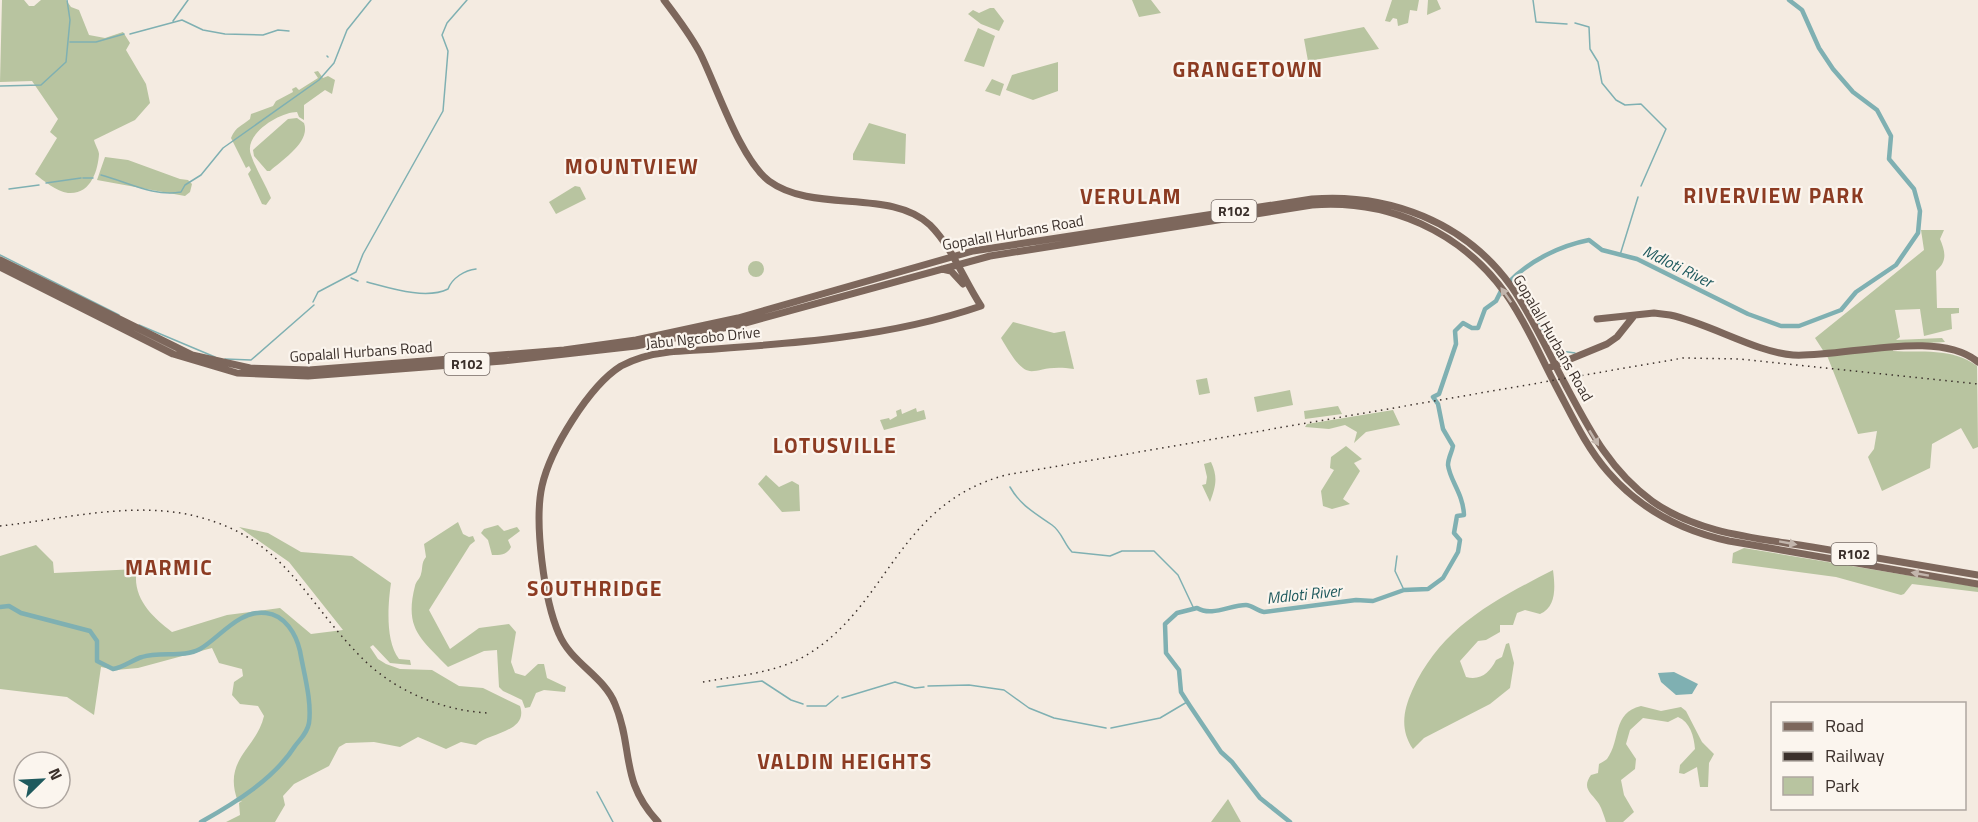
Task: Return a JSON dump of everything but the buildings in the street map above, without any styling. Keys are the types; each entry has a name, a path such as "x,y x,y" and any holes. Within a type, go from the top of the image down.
{"main road":[{"path":"664,0 699,51 749,157 768,180 796,194 894,208 923,220 952,250 964,253"},
{"name":"Gopalall Hurbans Road","path":"0,267 173,354 237,373 288,377 503,362 636,346 738,325 926,272 964,253 1312,199 1345,198 1382,202 1422,215 1457,235 1496,269 1526,312 1599,447 1632,486 1677,516 1735,534 1978,575"},
{"name":"Gopalall Hurbans Road","path":"0,260 192,355 250,368 290,371 564,350 636,340 738,318 933,261 968,261 1287,208 1337,204 1378,209 1421,223 1457,245 1487,272 1522,321 1590,448 1619,484 1642,504 1669,520 1702,534 1729,541 1978,584"},
{"path":"910,214 928,229 952,260"},
{"path":"938,234 979,307"},
{"path":"933,261 940,255 942,246"},
{"path":"963,312 972,303 964,282 962,268 968,261"},
{"path":"926,272 944,268 951,270 964,282"},
{"path":"970,295 979,307"},
{"name":"Jabu Ngcobo Drive","path":"658,822 641,799 631,777 614,700 566,646 558,633 552,611 540,544 539,509 546,472 570,426 597,387 608,376 620,367 644,356 829,339 979,307"},
{"path":"1597,319 1654,313 1682,317 1785,354 1875,347 1939,347 1959,350 1978,362"},
{"path":"1547,369 1613,341 1633,317"},
{"path":"1545,347 1558,358 1571,359"},
{"path":"1564,382 1564,368 1571,359"},
{"path":"1720,531 1729,541 1735,534"}],"green space":[{"path":"2,0 24,0 29,6 34,6 41,0 66,0 71,7 79,10 89,35 105,38 123,32 130,43 126,50 146,84 150,103 135,120 94,140 99,154 95,174 88,186 76,193 64,192 35,174 57,138 50,132 58,119 32,81 0,82"},
{"path":"1132,0 1151,0 1161,13 1139,17"},
{"path":"1392,0 1419,0 1417,11 1410,10 1408,23 1398,26 1397,19 1393,18 1390,22 1385,21"},
{"path":"1428,0 1437,0 1441,9 1427,15"},
{"path":"994,8 1004,21 999,31 981,24 968,14 973,10 979,13"},
{"path":"1364,27 1379,49 1308,61 1304,39"},
{"path":"978,28 995,36 984,67 964,61"},
{"path":"1058,62 1058,91 1033,100 1006,90 1012,75"},
{"path":"318,71 323,78 328,76 335,80 332,94 325,90 304,105 304,120 297,112 290,113 273,120 252,139 251,155 271,198 266,205 262,204 248,174 251,170 249,166 246,168 231,138 237,129 250,119 251,114 273,106 276,101 293,92 292,89 296,87 299,90 318,78 314,72"},
{"path":"992,79 1004,84 1000,96 985,91"},
{"path":"297,118 304,123 303,137 288,156 267,171 254,156 253,150 288,119"},
{"path":"869,123 906,134 905,164 853,160 853,154"},
{"path":"105,157 128,160 188,180 192,184 190,192 185,196 97,180"},
{"path":"575,186 580,187 586,199 556,214 549,202"},
{"path":"1921,230 1944,230 1940,239 1944,260 1936,271 1937,308 1959,308 1959,313 1951,314 1952,329 1924,336 1920,309 1895,310 1900,337 1896,340 1942,338 1945,342 1893,345 1893,351 1947,353 1977,366 1978,447 1973,449 1961,428 1932,444 1930,468 1882,491 1868,457 1874,449 1877,431 1858,434 1828,358 1815,338 1924,250"},
{"path":"756,261 762,263 764,269 762,275 756,277 750,275 748,269 750,263"},
{"path":"1013,322 1054,333 1065,331 1074,369 1032,371 1019,365 1001,338"},
{"path":"1207,378 1210,393 1199,395 1196,380"},
{"path":"1290,390 1293,405 1257,412 1254,397"},
{"path":"1338,406 1342,414 1305,419 1304,411"},
{"path":"916,408 917,412 924,410 926,419 884,430 880,420 889,418 890,420 897,416 896,411 901,409 902,414"},
{"path":"1393,410 1400,425 1366,432 1354,443 1357,432 1345,425 1329,429 1305,427 1307,424"},
{"path":"1346,446 1362,459 1354,463 1360,471 1343,499 1350,504 1332,509 1323,506 1321,491 1334,470 1330,468 1331,457"},
{"path":"1211,462 1215,472 1215,482 1210,502 1202,485 1206,484 1207,477 1204,464"},
{"path":"766,475 779,487 792,481 799,485 800,511 782,512 758,484"},
{"path":"458,522 463,534 473,536 475,541 470,545 429,610 450,649 479,628 509,624 516,632 511,662 515,673 525,676 538,664 544,664 547,678 566,687 565,692 544,690 536,693 530,707 525,708 522,700 499,687 497,650 484,651 448,667 417,632 413,623 412,601 426,557 424,544"},
{"path":"498,525 504,531 517,527 520,531 508,540 511,547 508,552 492,555 488,540 481,533 484,529"},
{"path":"239,527 268,533 301,552 352,556 391,583 389,612 391,642 399,659 410,660 411,665 390,663 373,645 370,647 378,659 400,669 432,670 459,686 483,688 520,706 519,721 506,731 476,745 461,742 446,749 418,737 400,747 374,742 346,743 339,747 329,766 294,784 283,796 285,805 275,822 226,822 240,815 239,803 242,801 238,802 234,775 237,765 260,728 264,716 258,706 240,704 232,695 234,682 243,676 242,669 219,663 212,648 138,668 116,670 101,667 94,715 67,697 0,689 0,556 36,545 53,562 54,573 137,569 137,589 140,597 157,620 172,632 227,615 280,608 311,634 343,630 289,562"},
{"path":"1744,548 1978,587 1978,592 1912,584 1901,595 1836,577 1732,563 1733,553"},
{"path":"1553,570 1554,595 1546,611 1540,614 1525,610 1517,613 1513,625 1500,625 1500,632 1486,640 1478,641 1460,661 1466,677 1481,677 1488,672 1496,660 1502,657 1506,644 1509,643 1514,663 1510,688 1490,704 1424,738 1413,749 1405,728 1407,706 1412,691 1438,649 1471,618 1510,593"},
{"path":"1641,706 1661,711 1681,707 1686,711 1702,742 1714,754 1709,763 1708,787 1700,787 1697,767 1684,774 1679,773 1680,765 1695,749 1692,734 1686,722 1678,717 1668,722 1643,718 1630,730 1626,744 1636,759 1635,769 1621,780 1624,795 1634,812 1623,822 1606,822 1599,804 1587,787 1588,780 1591,775 1598,773 1599,764 1607,759 1611,752 1618,728 1625,715"},
{"path":"1228,799 1241,822 1211,822"}],"water":[{"path":"1674,672 1698,684 1692,694 1676,695 1661,682 1658,673"}],"waterway":[{"path":"0,86 41,85 66,62 70,20 67,0"},
{"path":"173,21 188,0"},
{"path":"101,175 151,191 181,192 185,185 201,175 223,148 319,80 334,63 347,30 371,0"},
{"path":"313,302 318,292 356,272 363,254 443,111 448,51 442,35 447,23 467,0"},
{"path":"1533,0 1536,22 1567,24"},
{"name":"Mdloti River","path":"1508,283 1545,255 1589,240 1602,250 1637,259 1748,314 1781,326 1799,326 1841,310 1856,292 1896,265 1918,233 1920,211 1914,189 1889,159 1891,136 1877,110 1853,92 1833,69 1819,48 1802,10 1789,0"},
{"path":"130,34 182,20 203,30 225,34 263,35 278,30 289,31"},
{"path":"1575,23 1589,27 1590,49 1598,62 1602,83 1616,100 1625,105 1641,104 1666,129 1641,186"},
{"path":"70,42 96,42 124,34"},
{"path":"46,183 81,178"},
{"path":"83,178 93,178"},
{"path":"9,189 39,185"},
{"path":"1620,255 1638,197"},
{"path":"0,255 119,315"},
{"path":"367,282 408,292 439,292 448,289 459,275 476,269"},
{"path":"351,278 358,281"},
{"path":"1513,278 1554,350 1575,353"},
{"name":"Mdloti River","path":"1290,822 1260,798 1232,762 1221,752 1181,692 1179,670 1166,653 1165,624 1177,613 1197,608 1215,611 1246,605 1264,612 1356,600 1373,601 1404,590 1428,589 1443,578 1458,552 1460,540 1454,533 1457,516 1464,515 1448,465 1453,446 1443,429 1438,404 1433,397 1439,394 1456,344 1455,331 1463,323 1472,328 1478,328 1485,309 1496,301 1502,289"},
{"path":"225,359 251,360 314,305"},
{"path":"139,325 215,357"},
{"path":"1010,487 1024,504 1055,528 1072,552 1110,556 1122,551 1154,551 1178,575 1194,609"},
{"path":"1397,556 1395,571 1404,590"},
{"path":"0,607 9,606 21,613 90,631 97,641 97,661 113,669 149,655 194,652 247,615 266,613 279,617 289,626 300,651 307,687 309,706 307,730 286,758 265,780 201,822"},
{"path":"717,687 762,681 791,700 803,704"},
{"path":"842,698 895,682 915,688 924,687"},
{"path":"928,686 969,685 1004,690 1029,708 1054,718 1106,728"},
{"path":"807,706 826,706 838,696"},
{"path":"1111,728 1160,718 1187,702"},
{"path":"597,792 613,822"}],"railway":[{"path":"703,682 768,670 805,656 833,635 856,611 916,532 940,509 969,489 1006,475 1683,358 1740,359 1978,384"},
{"path":"0,526 100,512 150,510 199,517 229,527 273,556 291,574 341,636 388,680 419,697 436,703 487,713"}],"district":[{"name":"GRANGETOWN","path":"1248,70"},
{"name":"MOUNTVIEW","path":"632,167"},
{"name":"RIVERVIEW PARK","path":"1774,196"},
{"name":"VERULAM","path":"1131,197"},
{"name":"LOTUSVILLE","path":"835,446"},
{"name":"MARMIC","path":"169,568"},
{"name":"SOUTHRIDGE","path":"595,589"},
{"name":"VALDIN HEIGHTS","path":"845,762"}]}
